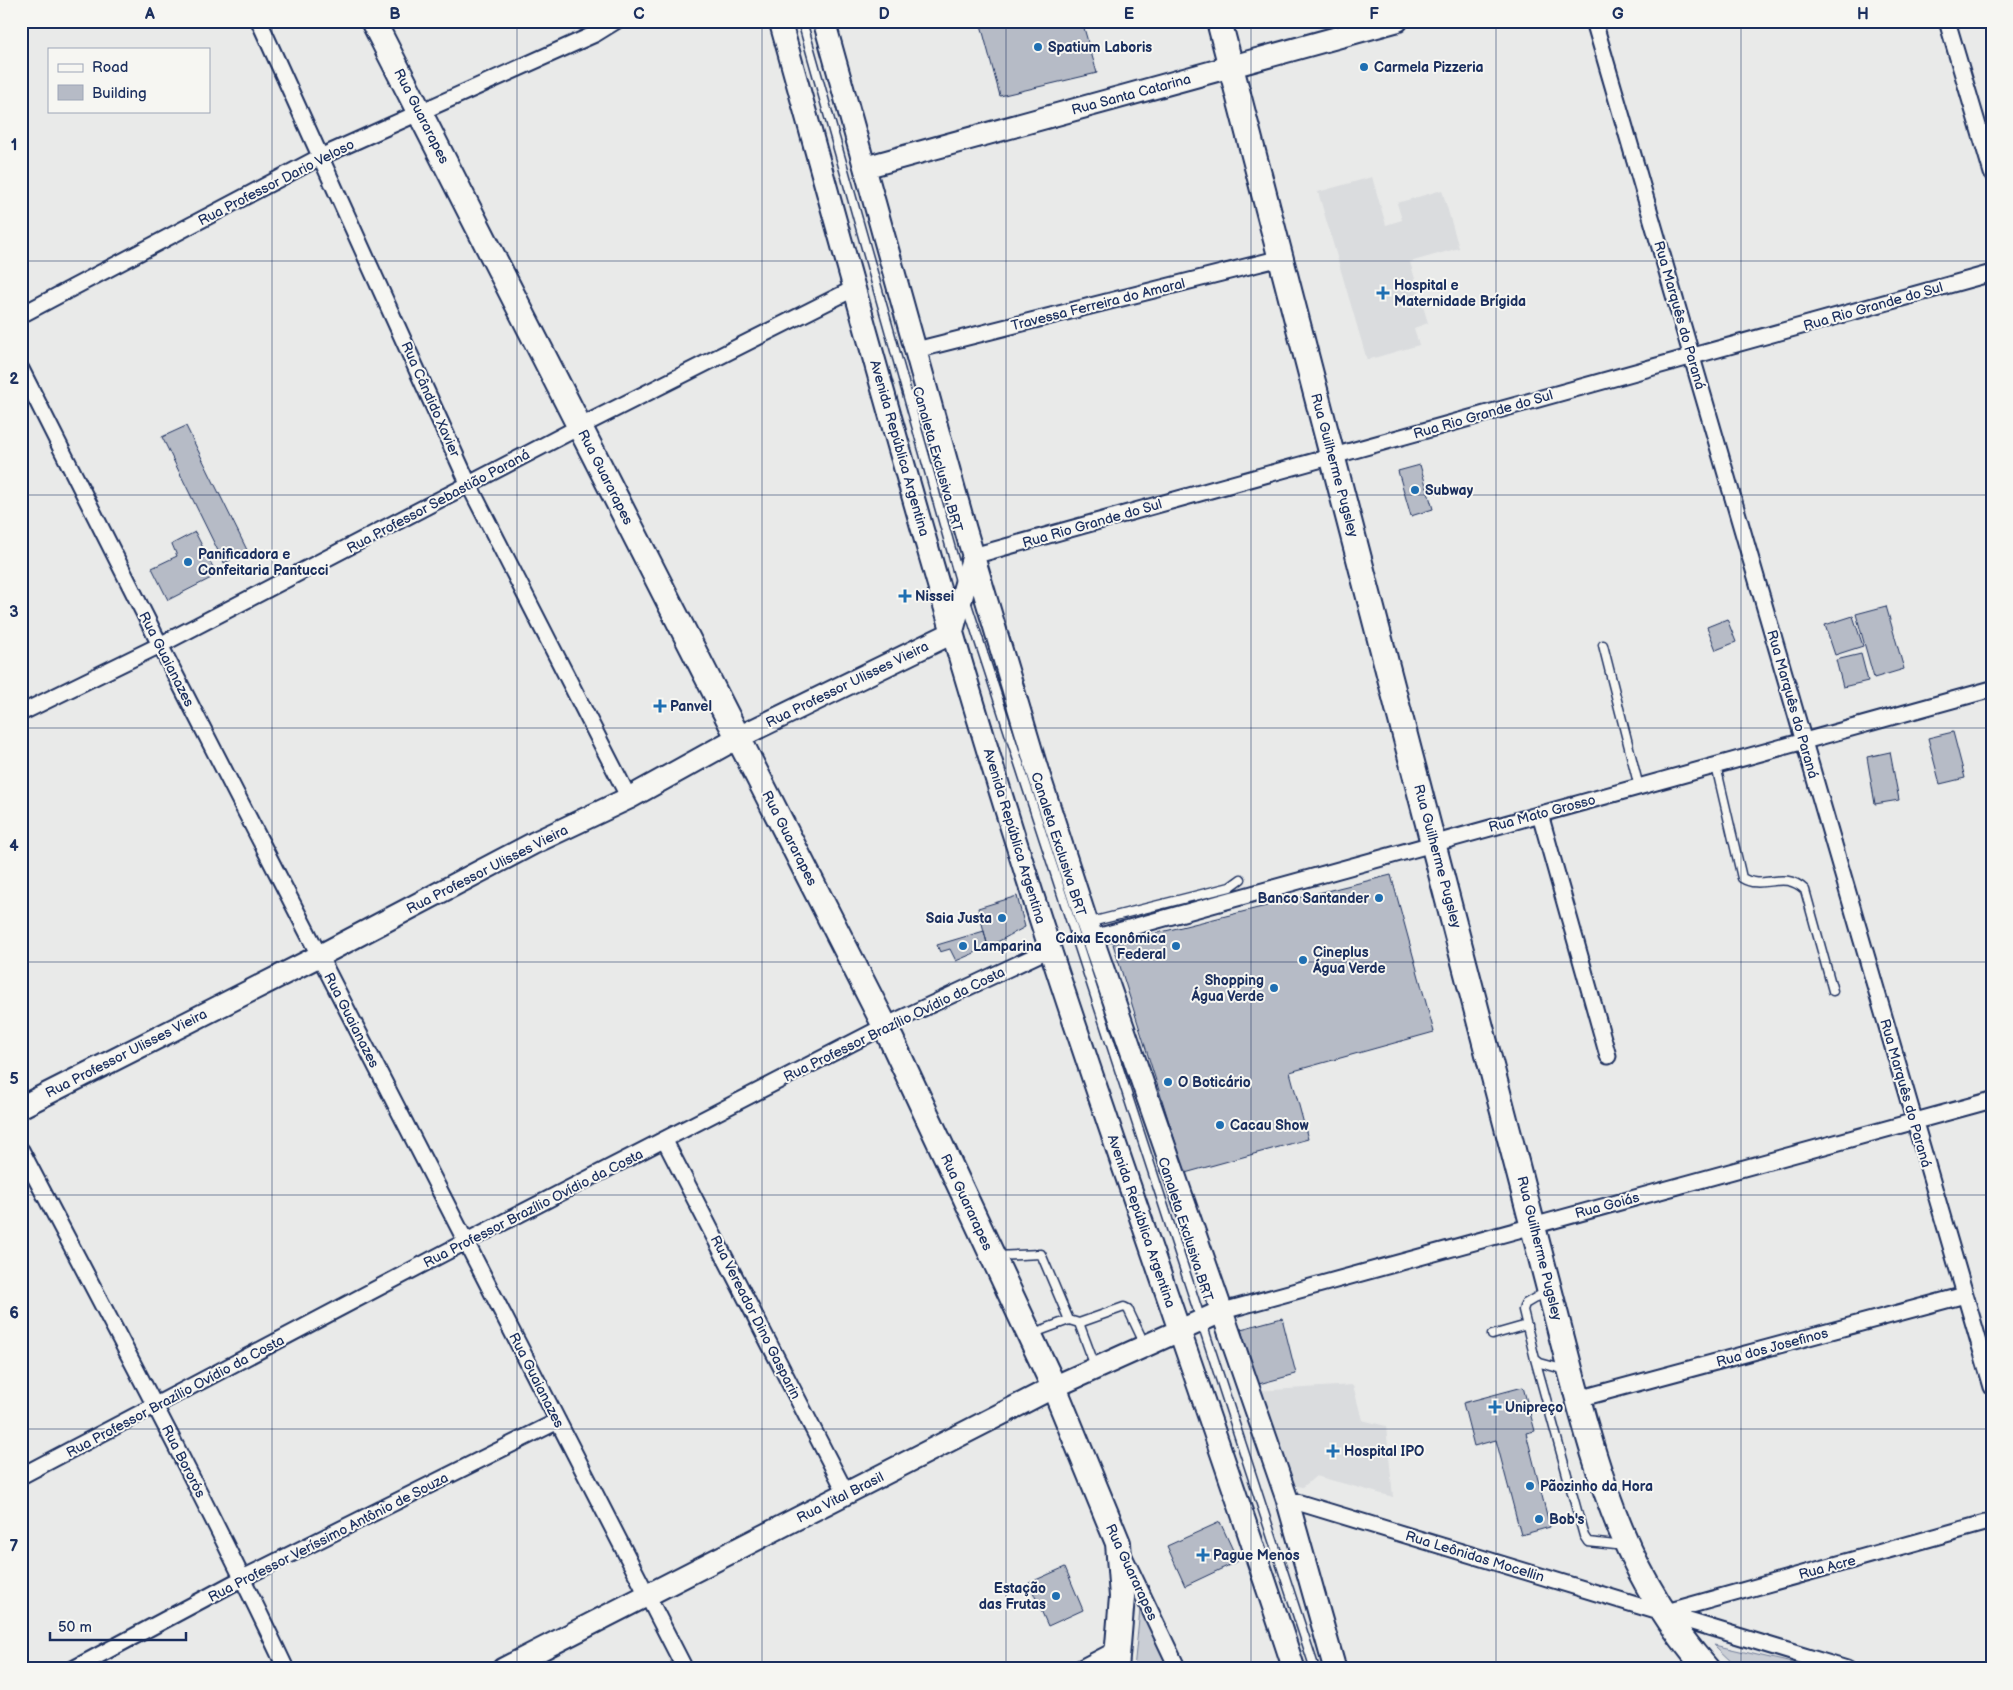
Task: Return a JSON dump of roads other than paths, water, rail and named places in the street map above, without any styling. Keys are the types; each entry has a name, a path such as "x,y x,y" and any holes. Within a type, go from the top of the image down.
{"main road":[{"name":"Rua Guararapes","path":"373,21 885,1026 1054,1388 1118,1543"},
{"name":"Rua Guilherme Pugsley","path":"1219,21 1578,1399 1602,1483 1627,1547 1663,1613 1708,1669"},
{"path":"1117,1658 1122,1598 1118,1543"}],"street":[{"name":"Rua Cândido Xavier","path":"259,21 469,484 629,798"},
{"name":"Rua Professor Dario Veloso","path":"21,315 320,157 421,114 595,34 616,21"},
{"name":"Avenida República Argentina","path":"780,21 952,633 1050,949 1239,1502 1294,1669"},
{"path":"824,21 973,556 1036,766 1090,930 1287,1498 1335,1669"},
{"name":"Rua Santa Catarina","path":"866,167 1397,21"},
{"name":"Rua Marquês do Paraná","path":"1594,21 1992,1386"},
{"path":"1947,21 1992,173"},
{"name":"Travessa Ferreira do Amaral","path":"916,350 1281,258"},
{"name":"Rua Rio Grande do Sul","path":"973,556 1992,273"},
{"name":"Rua Professor Sebastião Paraná","path":"21,713 160,645 581,426 855,288"},
{"name":"Rua Guaianazes","path":"21,369 160,645 685,1669"},
{"path":"952,633 973,556"},
{"name":"Rua Professor Ulisses Vieira","path":"21,1106 319,956 534,843 629,798 739,737 952,633"},
{"name":"Rua Mato Grosso","path":"1090,930 1434,843 1992,689"},
{"path":"1540,814 1608,1056"},
{"name":"Rua Professor Brazílio Ovídio da Costa","path":"21,1476 156,1407 467,1241 665,1141 885,1026 1050,949"},
{"name":"Rua Goiás","path":"1223,1311 1992,1100"},
{"name":"Rua Vereador Dino Gasparin","path":"665,1141 846,1493"},
{"name":"Rua Bororós","path":"21,1150 156,1407 243,1578 286,1669"},
{"name":"Rua dos Josefinos","path":"1578,1399 1965,1295"},
{"name":"Rua Vital Brasil","path":"503,1669 1054,1388 1223,1311"},
{"name":"Rua Professor Veríssimo Antônio de Souza","path":"73,1669 243,1578 558,1421"},
{"name":"Rua Leônidas Mocellin","path":"1287,1498 1847,1669"},
{"name":"Rua Acre","path":"1663,1613 1992,1522"},
{"name":"Rua Guararapes","path":"1118,1543 1178,1669"},
{"path":"1080,1669 1117,1658"}],"lane":[{"name":"Canaleta Exclusiva BRT","path":"802,21 963,593 1203,1320 1315,1669"},
{"path":"1603,645 1639,787"},
{"path":"1716,766 1742,878 1750,883 1785,879 1797,882 1805,890 1833,991"},
{"path":"1090,930 1230,888 1241,879"},
{"path":"992,1256 1041,1254 1069,1320"},
{"path":"1550,1290 1525,1304 1523,1310 1584,1536 1588,1542 1627,1547"},
{"path":"1029,1335 1069,1320 1078,1323 1124,1307 1128,1309 1146,1346"},
{"path":"1078,1323 1096,1368"},
{"path":"1492,1335 1527,1325"},
{"path":"1535,1359 1540,1363 1571,1371"}],"place":[{"name":"Spatium Laboris","path":"1038,47"},
{"name":"Carmela Pizzeria","path":"1364,67"},
{"name":"Hospital e Maternidade Brígida","path":"1383,293"},
{"name":"Subway","path":"1415,490"},
{"name":"Panificadora e Confeitaria Pantucci","path":"188,562"},
{"name":"Nissei","path":"905,596"},
{"name":"Panvel","path":"660,706"},
{"name":"Banco Santander","path":"1379,898"},
{"name":"Saia Justa","path":"1002,918"},
{"name":"Lamparina","path":"963,946"},
{"name":"Caixa Econômica Federal","path":"1176,946"},
{"name":"Cineplus Água Verde","path":"1303,960"},
{"name":"Shopping Água Verde","path":"1274,988"},
{"name":"O Boticário","path":"1168,1082"},
{"name":"Cacau Show","path":"1220,1125"},
{"name":"Unipreço","path":"1495,1407"},
{"name":"Hospital IPO","path":"1333,1451"},
{"name":"Pãozinho da Hora","path":"1530,1486"},
{"name":"Bob's","path":"1539,1519"},
{"name":"Pague Menos","path":"1203,1555"},
{"name":"Estação das Frutas","path":"1056,1596"}]}
